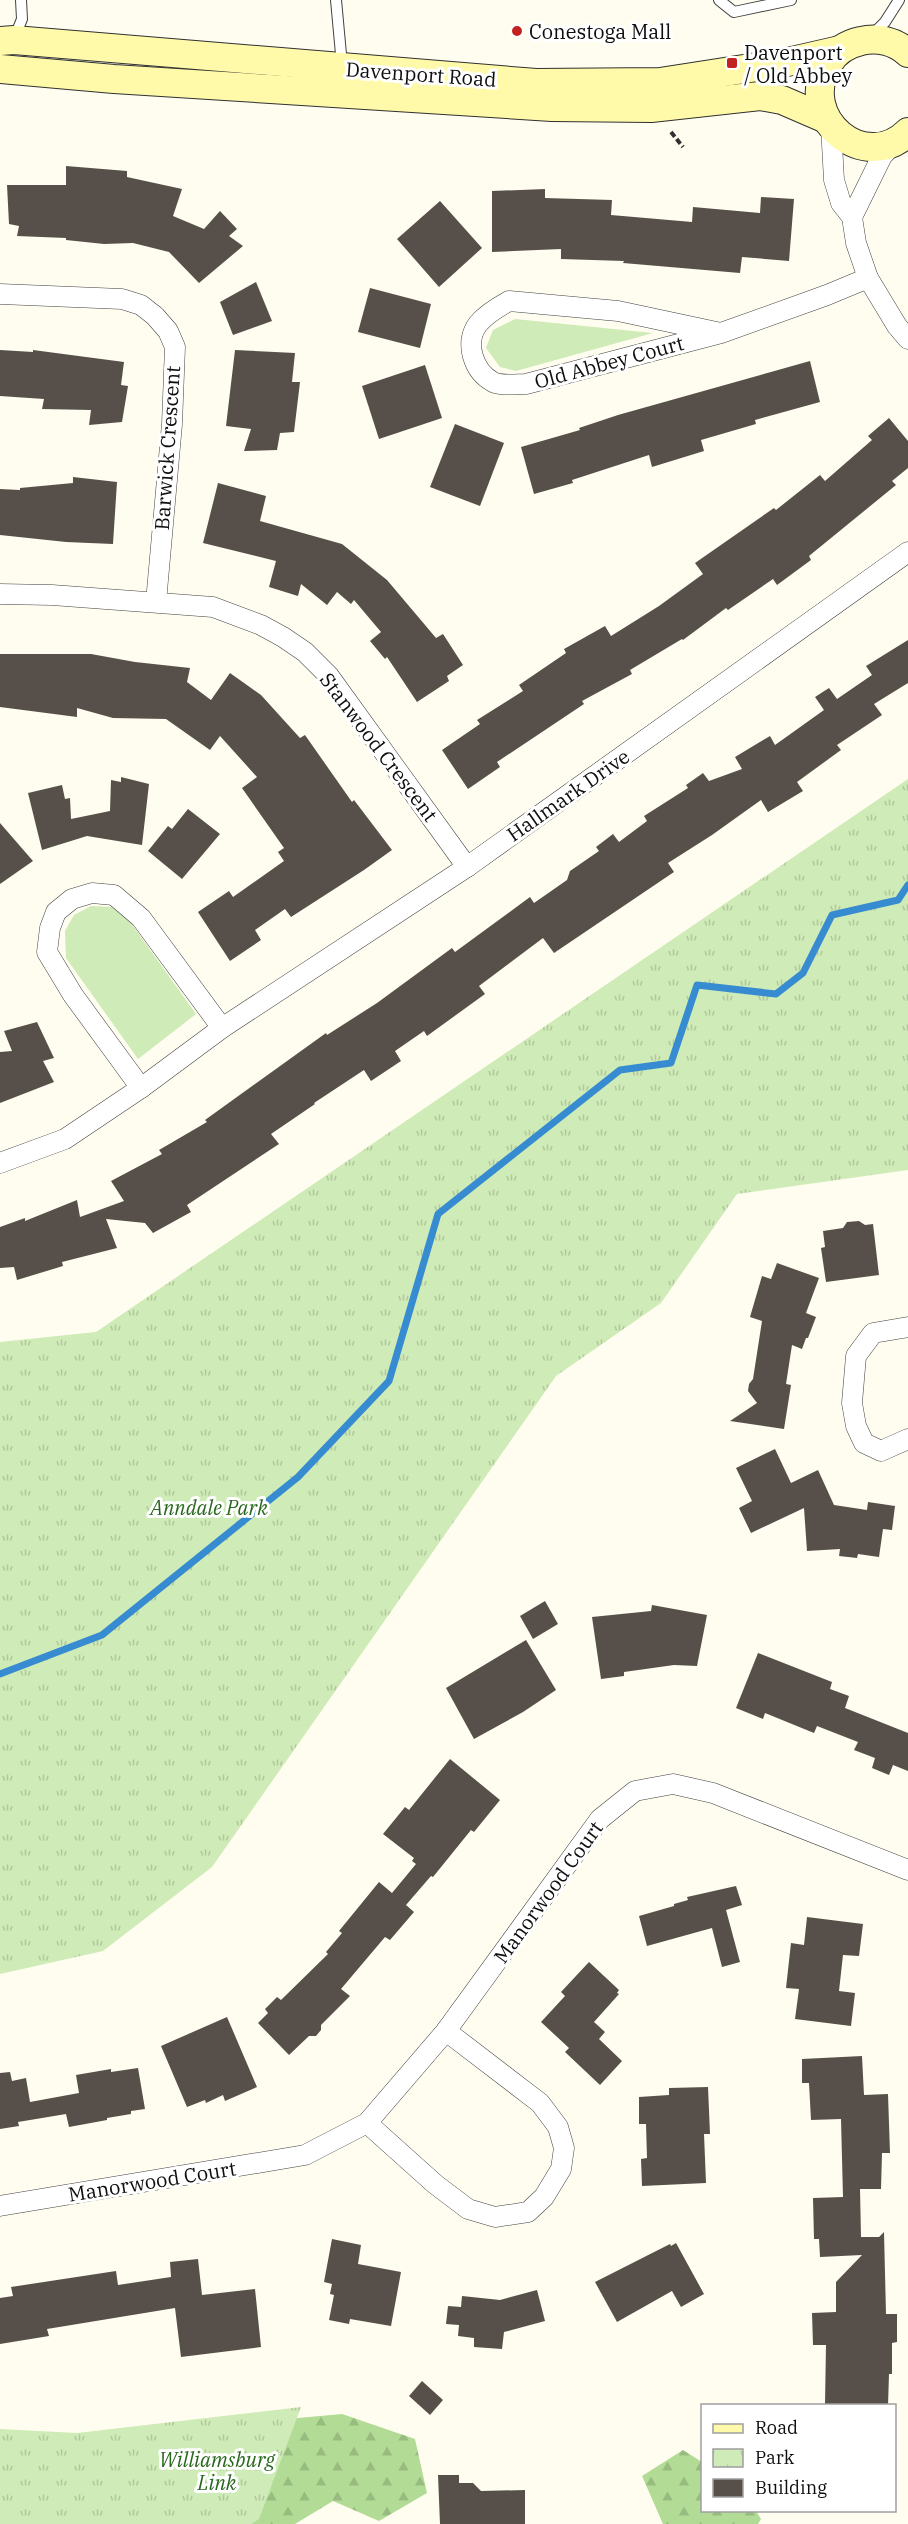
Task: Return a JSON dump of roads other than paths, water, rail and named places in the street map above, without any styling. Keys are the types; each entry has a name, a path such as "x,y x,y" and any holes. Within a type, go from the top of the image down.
{"street":[{"name":"Davenport Road","path":"343,81 660,82 783,63 840,50 855,42 868,39"},
{"path":"868,39 894,44 908,53"},
{"path":"840,50 829,61 822,74 819,89 820,105 828,122 834,180 841,203 852,218 856,243 868,278 897,326 908,339"},
{"name":"Davenport Road","path":"7,55 343,81 552,107 640,108 760,96 782,100 828,122 845,138 862,145 886,144 904,136"},
{"path":"852,218 882,156 904,136"},
{"name":"Old Abbey Court","path":"721,333 618,311 509,302 496,309 477,325 470,346 476,366 493,382 526,384 721,333 868,278"},
{"name":"Barwick Crescent","path":"0,294 122,299 141,305 168,331 175,347 175,358 172,424 156,602"},
{"name":"Hallmark Drive","path":"0,1163 65,1139 141,1088 222,1028 467,867 908,552"},
{"name":"Stanwood Crescent","path":"0,594 42,594 213,607 261,625 305,652 329,676 348,699 467,867"},
{"path":"141,1088 73,995 47,952 50,928 56,912 72,899 92,893 114,895 141,918 222,1028"},
{"path":"908,1327 873,1333 856,1356 852,1403 856,1426 864,1443 881,1451 908,1439"},
{"name":"Manorwood Court","path":"0,2206 305,2155 368,2123 446,2031 600,1819 635,1791 673,1784 713,1793 908,1870"},
{"path":"368,2123 435,2184 468,2209 495,2217 528,2212 544,2197 561,2169 564,2148 558,2127 540,2103 446,2031"}],"lane":[{"path":"7,55 22,18 21,0"},
{"path":"336,0 343,81"},
{"path":"719,0 734,12 791,0"},
{"path":"868,39 885,22 899,0"}],"waterway":[{"path":"0,1674 102,1635 298,1477 389,1381 438,1214 620,1070 671,1063 697,985 776,994 803,973 832,915 898,900 908,885"}],"place":[{"name":"Conestoga Mall","path":"517,31"},
{"name":"Davenport / Old Abbey","path":"732,63"}],"park label":[{"name":"Anndale Park","path":"209,1507"},
{"name":"Williamsburg Link","path":"217,2470"}]}
